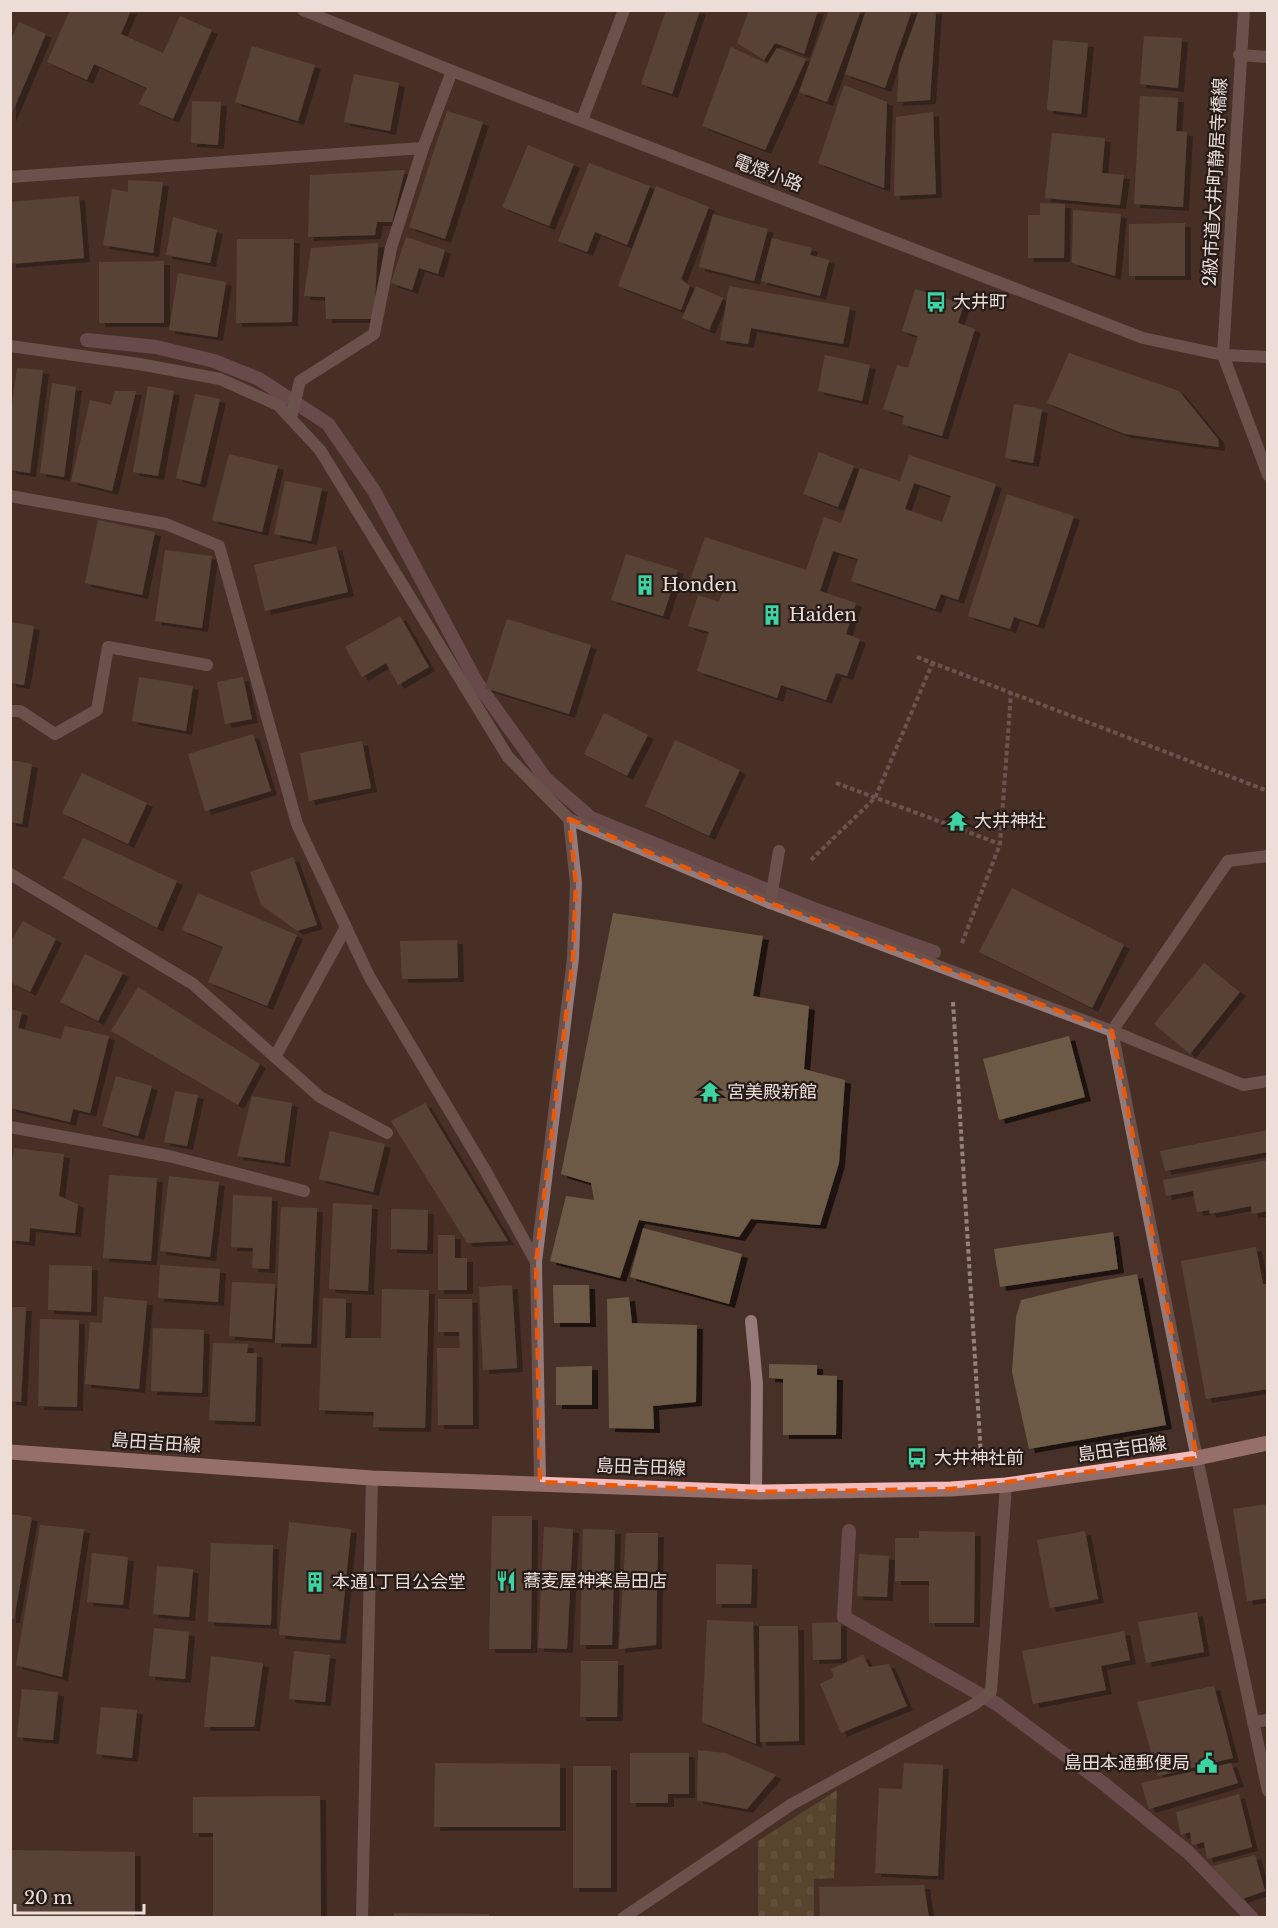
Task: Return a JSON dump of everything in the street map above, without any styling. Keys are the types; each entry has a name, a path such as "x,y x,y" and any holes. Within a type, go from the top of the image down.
{"main road":[{"name":"島田吉田線","path":"10,1452 372,1478 540,1482 756,1492 1006,1485 1197,1458 1268,1443"}],"street":[{"name":"電燈小路","path":"303,10 452,71 1143,338 1223,355 1268,357"},
{"path":"582,120 624,10"},
{"name":"2級市道大井町静居寺橋線","path":"1223,355 1239,55 1244,10"},
{"path":"1239,55 1268,57"},
{"path":"292,414 300,381 374,334 392,248 423,148 452,71"},
{"path":"10,177 423,148"},
{"path":"10,346 140,364 220,379 278,405 320,450 508,757 569,819 770,903 1112,1031 1244,1085 1268,1081"},
{"path":"1223,355 1268,475"},
{"path":"10,496 166,524 219,546 297,824 369,976 536,1262"},
{"path":"10,711 20,711 55,734 97,710 108,647 207,665"},
{"path":"540,1482 536,1262 573,958 576,883 569,819"},
{"path":"770,903 779,851"},
{"path":"1268,856 1228,861 1112,1031 1197,1458 1268,1791"},
{"path":"10,874 193,984 320,1097 387,1133"},
{"path":"275,1057 346,927"},
{"path":"10,1127 169,1156 304,1191"},
{"path":"751,1321 757,1384 756,1492"},
{"path":"362,1917 372,1478"},
{"path":"623,1917 792,1804 975,1704 992,1691 1006,1485"},
{"path":"1253,1722 1268,1720"}],"path":[{"path":"917,657 1268,791"},
{"path":"811,860 875,798 933,662"},
{"path":"983,1486 951,972 1000,844 1011,693"},
{"path":"836,783 1000,844"}],"highlighted area":[{"path":"569,819 770,903 1112,1031 1197,1458 951,1489 756,1492 540,1482 536,1262 573,958 576,883"}],"green space":[{"path":"837,1790 834,1878 814,1879 814,1917 758,1917 758,1841"}],"building":[{"path":"70,10 131,10 121,34 163,53 180,16 212,30 173,119 139,104 147,88 94,64 87,80 47,62"},
{"path":"666,10 700,10 672,94 641,84"},
{"path":"749,10 818,10 804,54 775,43 764,60 737,43"},
{"path":"829,10 861,10 827,102 799,92"},
{"path":"866,10 912,10 885,88 845,74"},
{"path":"919,10 936,10 930,100 897,102 899,65"},
{"path":"19,22 46,34 10,118 10,42"},
{"path":"1144,36 1182,38 1178,88 1140,84"},
{"path":"1053,40 1088,43 1081,114 1047,110"},
{"path":"252,46 315,65 298,121 235,102"},
{"path":"731,47 767,64 777,48 806,59 765,150 702,126"},
{"path":"354,74 399,83 390,131 344,122"},
{"path":"844,85 887,102 884,188 818,163"},
{"path":"1140,96 1178,98 1176,131 1187,132 1183,207 1134,204"},
{"path":"192,101 221,102 218,145 191,143"},
{"path":"447,111 483,122 445,239 409,227"},
{"path":"933,112 936,194 894,196 896,117"},
{"path":"1052,133 1105,138 1102,173 1124,175 1120,205 1045,198"},
{"path":"528,145 574,164 549,226 502,207"},
{"path":"589,163 650,186 627,245 595,232 587,252 558,241"},
{"path":"405,170 392,222 377,222 375,235 308,237 310,175"},
{"path":"128,180 163,182 153,253 103,245 112,189 128,192"},
{"path":"656,186 709,207 681,279 690,286 681,310 618,286"},
{"path":"79,196 84,258 10,264 10,202"},
{"path":"1040,203 1065,204 1064,258 1028,258 1028,215 1040,215"},
{"path":"1073,210 1121,214 1115,276 1072,263"},
{"path":"713,214 768,229 754,281 699,267"},
{"path":"173,217 217,230 210,263 166,255"},
{"path":"1185,223 1185,276 1129,276 1129,224"},
{"path":"406,237 445,250 438,274 419,268 412,290 391,283"},
{"path":"772,238 812,248 810,255 829,260 820,296 761,281"},
{"path":"237,239 294,239 292,322 236,323"},
{"path":"378,243 374,319 326,319 325,297 304,296 311,248"},
{"path":"164,261 164,323 99,323 99,262"},
{"path":"178,273 226,282 217,337 169,330"},
{"path":"696,286 723,298 709,330 682,318"},
{"path":"729,286 850,307 843,344 751,328 748,344 720,340"},
{"path":"915,289 964,304 958,323 975,329 942,436 902,424 904,416 883,409 897,365 908,368 918,336 902,331"},
{"path":"1069,353 1179,391 1218,439 1219,447 1125,434 1047,403"},
{"path":"825,355 870,365 862,401 818,391"},
{"path":"17,368 43,370 30,473 10,470 10,418"},
{"path":"52,383 76,387 64,477 40,473"},
{"path":"148,386 174,391 158,476 133,472"},
{"path":"115,391 136,391 112,491 71,481 90,400 111,405"},
{"path":"195,394 220,399 200,484 176,478"},
{"path":"1014,404 1042,409 1033,463 1005,458"},
{"path":"819,452 854,466 838,507 803,494"},
{"path":"229,454 278,466 262,532 212,520"},
{"path":"909,455 996,484 958,600 941,594 935,609 851,581 858,559 833,551 820,591 856,603 846,634 860,639 847,676 836,673 826,700 781,685 777,698 697,671 709,632 688,626 698,595 719,602 723,591 690,580 705,537 806,570 824,517 841,523 860,468 900,481","holes":["914,483 951,496 942,522 905,509"]},
{"path":"285,481 322,488 311,541 274,534"},
{"path":"1007,494 1074,516 1038,625 1014,617 1010,629 968,616"},
{"path":"98,520 155,532 142,595 85,583"},
{"path":"336,546 348,592 265,611 254,565"},
{"path":"165,550 212,556 202,628 155,621"},
{"name":"Honden","path":"626,554 678,570 663,616 611,600"},
{"path":"400,616 429,667 398,685 386,663 362,677 345,647"},
{"path":"507,619 591,645 569,714 485,688"},
{"path":"10,622 34,626 24,685 10,683"},
{"path":"139,677 193,686 186,731 132,721"},
{"path":"243,677 252,719 225,724 217,682"},
{"path":"604,713 648,735 627,776 584,754"},
{"path":"253,734 271,791 205,811 188,754"},
{"path":"675,740 740,770 709,836 645,806"},
{"path":"362,741 371,788 309,801 300,753"},
{"path":"10,760 32,764 22,824 10,822"},
{"path":"82,773 147,803 128,844 62,813"},
{"path":"83,838 177,881 157,928 63,878"},
{"path":"293,857 317,925 297,931 261,905 250,872"},
{"path":"1012,888 1124,945 1092,1008 979,952"},
{"path":"198,893 297,935 267,1006 208,982 223,947 182,930"},
{"name":"宮美殿新館","path":"613,913 763,936 753,996 809,1006 804,1069 845,1080 839,1163 820,1225 751,1219 739,1237 639,1220 620,1278 550,1261 566,1196 594,1200 591,1183 561,1174"},
{"path":"23,921 56,939 30,992 10,982 10,943"},
{"path":"457,940 458,978 402,979 400,941"},
{"path":"85,954 123,973 98,1021 60,1002"},
{"path":"1204,963 1240,992 1190,1054 1154,1024"},
{"path":"138,987 260,1064 238,1105 111,1031"},
{"path":"10,1009 22,1012 18,1028 61,1039 65,1026 109,1036 90,1113 73,1109 70,1122 10,1108"},
{"path":"1069,1036 1085,1097 999,1120 983,1059"},
{"path":"116,1076 152,1086 138,1136 102,1126"},
{"path":"175,1091 198,1095 187,1146 164,1142"},
{"path":"252,1096 292,1103 284,1163 237,1156"},
{"path":"425,1103 508,1241 467,1243 391,1121"},
{"path":"1268,1130 1268,1152 1165,1171 1160,1151"},
{"path":"330,1131 385,1144 373,1192 319,1179"},
{"path":"14,1148 64,1154 59,1196 78,1204 75,1233 30,1228 29,1242 10,1240 10,1176"},
{"path":"1268,1160 1268,1211 1252,1214 1251,1206 1210,1214 1209,1210 1197,1212 1193,1191 1166,1196 1163,1180"},
{"path":"109,1175 157,1178 151,1261 103,1258"},
{"path":"169,1176 219,1182 210,1257 160,1251"},
{"path":"233,1195 272,1197 269,1269 252,1268 253,1248 231,1247"},
{"path":"333,1203 372,1205 368,1291 329,1289"},
{"path":"281,1207 317,1208 311,1344 275,1343"},
{"path":"391,1209 428,1210 427,1250 391,1249"},
{"path":"643,1228 742,1254 729,1304 630,1277"},
{"path":"1113,1232 1118,1269 1000,1287 994,1249"},
{"path":"438,1235 455,1235 455,1258 467,1258 467,1290 438,1290"},
{"path":"1256,1247 1263,1284 1268,1284 1268,1389 1206,1399 1181,1261"},
{"path":"49,1265 92,1266 91,1312 48,1310"},
{"path":"160,1265 220,1269 218,1302 158,1298"},
{"path":"1137,1274 1166,1425 1029,1449 1012,1372 1016,1317 1021,1300"},
{"path":"232,1282 275,1284 272,1339 229,1336"},
{"path":"512,1285 517,1368 483,1370 479,1287"},
{"path":"553,1285 589,1285 590,1323 554,1323"},
{"path":"382,1289 429,1290 425,1428 373,1427 374,1412 319,1410 323,1298 346,1299 345,1338 381,1338"},
{"path":"104,1297 147,1301 139,1389 85,1384 90,1322 102,1323"},
{"path":"629,1297 632,1323 697,1325 696,1402 653,1406 654,1429 609,1428 607,1299"},
{"path":"438,1299 472,1299 473,1425 438,1425 437,1348 460,1348 459,1332 438,1332"},
{"path":"10,1307 26,1307 21,1402 10,1401"},
{"path":"40,1319 79,1320 77,1407 38,1406"},
{"path":"153,1328 204,1330 202,1393 151,1391"},
{"path":"213,1343 248,1344 247,1353 257,1353 255,1422 209,1420"},
{"path":"769,1364 817,1365 817,1375 837,1376 836,1435 783,1435 783,1379 769,1378"},
{"path":"592,1366 592,1405 556,1405 556,1367"},
{"path":"1268,1504 1268,1598 1247,1601 1233,1509"},
{"path":"10,1514 32,1517 14,1619 10,1619"},
{"path":"492,1516 532,1516 531,1649 489,1649"},
{"name":"本通1丁目公会堂","path":"289,1522 351,1529 340,1640 279,1635"},
{"path":"40,1525 84,1529 62,1677 16,1665"},
{"path":"544,1527 573,1529 567,1649 538,1648"},
{"path":"583,1529 615,1530 612,1645 580,1645"},
{"path":"919,1531 975,1532 974,1623 929,1623 929,1581 895,1581 895,1538 919,1538"},
{"path":"1085,1531 1098,1599 1050,1608 1037,1540"},
{"path":"626,1533 658,1533 656,1645 619,1649"},
{"path":"211,1543 273,1545 271,1625 208,1622"},
{"path":"92,1553 128,1557 123,1605 87,1602"},
{"path":"859,1554 889,1556 887,1597 857,1596"},
{"path":"716,1564 752,1565 751,1604 716,1604"},
{"path":"157,1566 193,1569 189,1617 153,1614"},
{"path":"1197,1612 1204,1652 1146,1663 1138,1622"},
{"path":"707,1620 753,1622 756,1744 702,1722"},
{"path":"841,1622 841,1659 813,1660 812,1623"},
{"path":"759,1626 798,1626 799,1741 760,1742"},
{"path":"154,1628 189,1632 185,1679 149,1676"},
{"path":"1124,1631 1130,1660 1101,1666 1106,1690 1033,1704 1022,1651"},
{"path":"294,1651 330,1655 325,1702 289,1699"},
{"path":"863,1655 869,1667 889,1664 907,1706 841,1733 820,1684 834,1677 831,1669"},
{"path":"211,1656 263,1663 254,1727 204,1727"},
{"path":"581,1661 618,1661 617,1717 580,1717"},
{"path":"1214,1686 1233,1758 1158,1776 1137,1702"},
{"path":"22,1689 58,1692 53,1740 17,1737"},
{"path":"101,1707 137,1710 132,1758 96,1754"},
{"path":"698,1750 725,1753 776,1775 747,1809 697,1800"},
{"path":"630,1753 689,1753 689,1794 668,1794 668,1803 630,1803"},
{"path":"435,1763 560,1764 560,1827 434,1827"},
{"path":"904,1763 943,1765 938,1876 875,1873 879,1788 902,1789"},
{"path":"1231,1763 1238,1783 1149,1809 1141,1783"},
{"path":"573,1766 611,1766 611,1888 573,1888"},
{"path":"1239,1794 1252,1847 1207,1859 1204,1842 1192,1845 1190,1832 1181,1835 1176,1812"},
{"path":"320,1796 321,1918 213,1918 213,1833 193,1833 193,1797"},
{"path":"10,1850 135,1852 135,1918 10,1918"},
{"path":"1255,1855 1265,1891 1242,1899 1212,1866"},
{"path":"924,1885 929,1918 820,1918 819,1887"},
{"path":"394,1913 489,1914 489,1918 394,1918"}],"waterway":[{"path":"87,340 156,347 214,361 259,379 328,424 374,491 477,683 546,779 591,818 811,908 934,952"},
{"path":"849,1531 844,1617 997,1704 1103,1783 1189,1853 1252,1918"}],"place":[{"name":"大井町","path":"936,302"},
{"name":"Honden","path":"645,585"},
{"name":"Haiden","path":"772,615"},
{"name":"大井神社","path":"957,821"},
{"name":"宮美殿新館","path":"710,1092"},
{"name":"大井神社前","path":"917,1458"},
{"name":"蕎麦屋神楽島田店","path":"506,1581"},
{"name":"本通1丁目公会堂","path":"315,1582"},
{"name":"島田本通郵便局","path":"1207,1763"}]}
